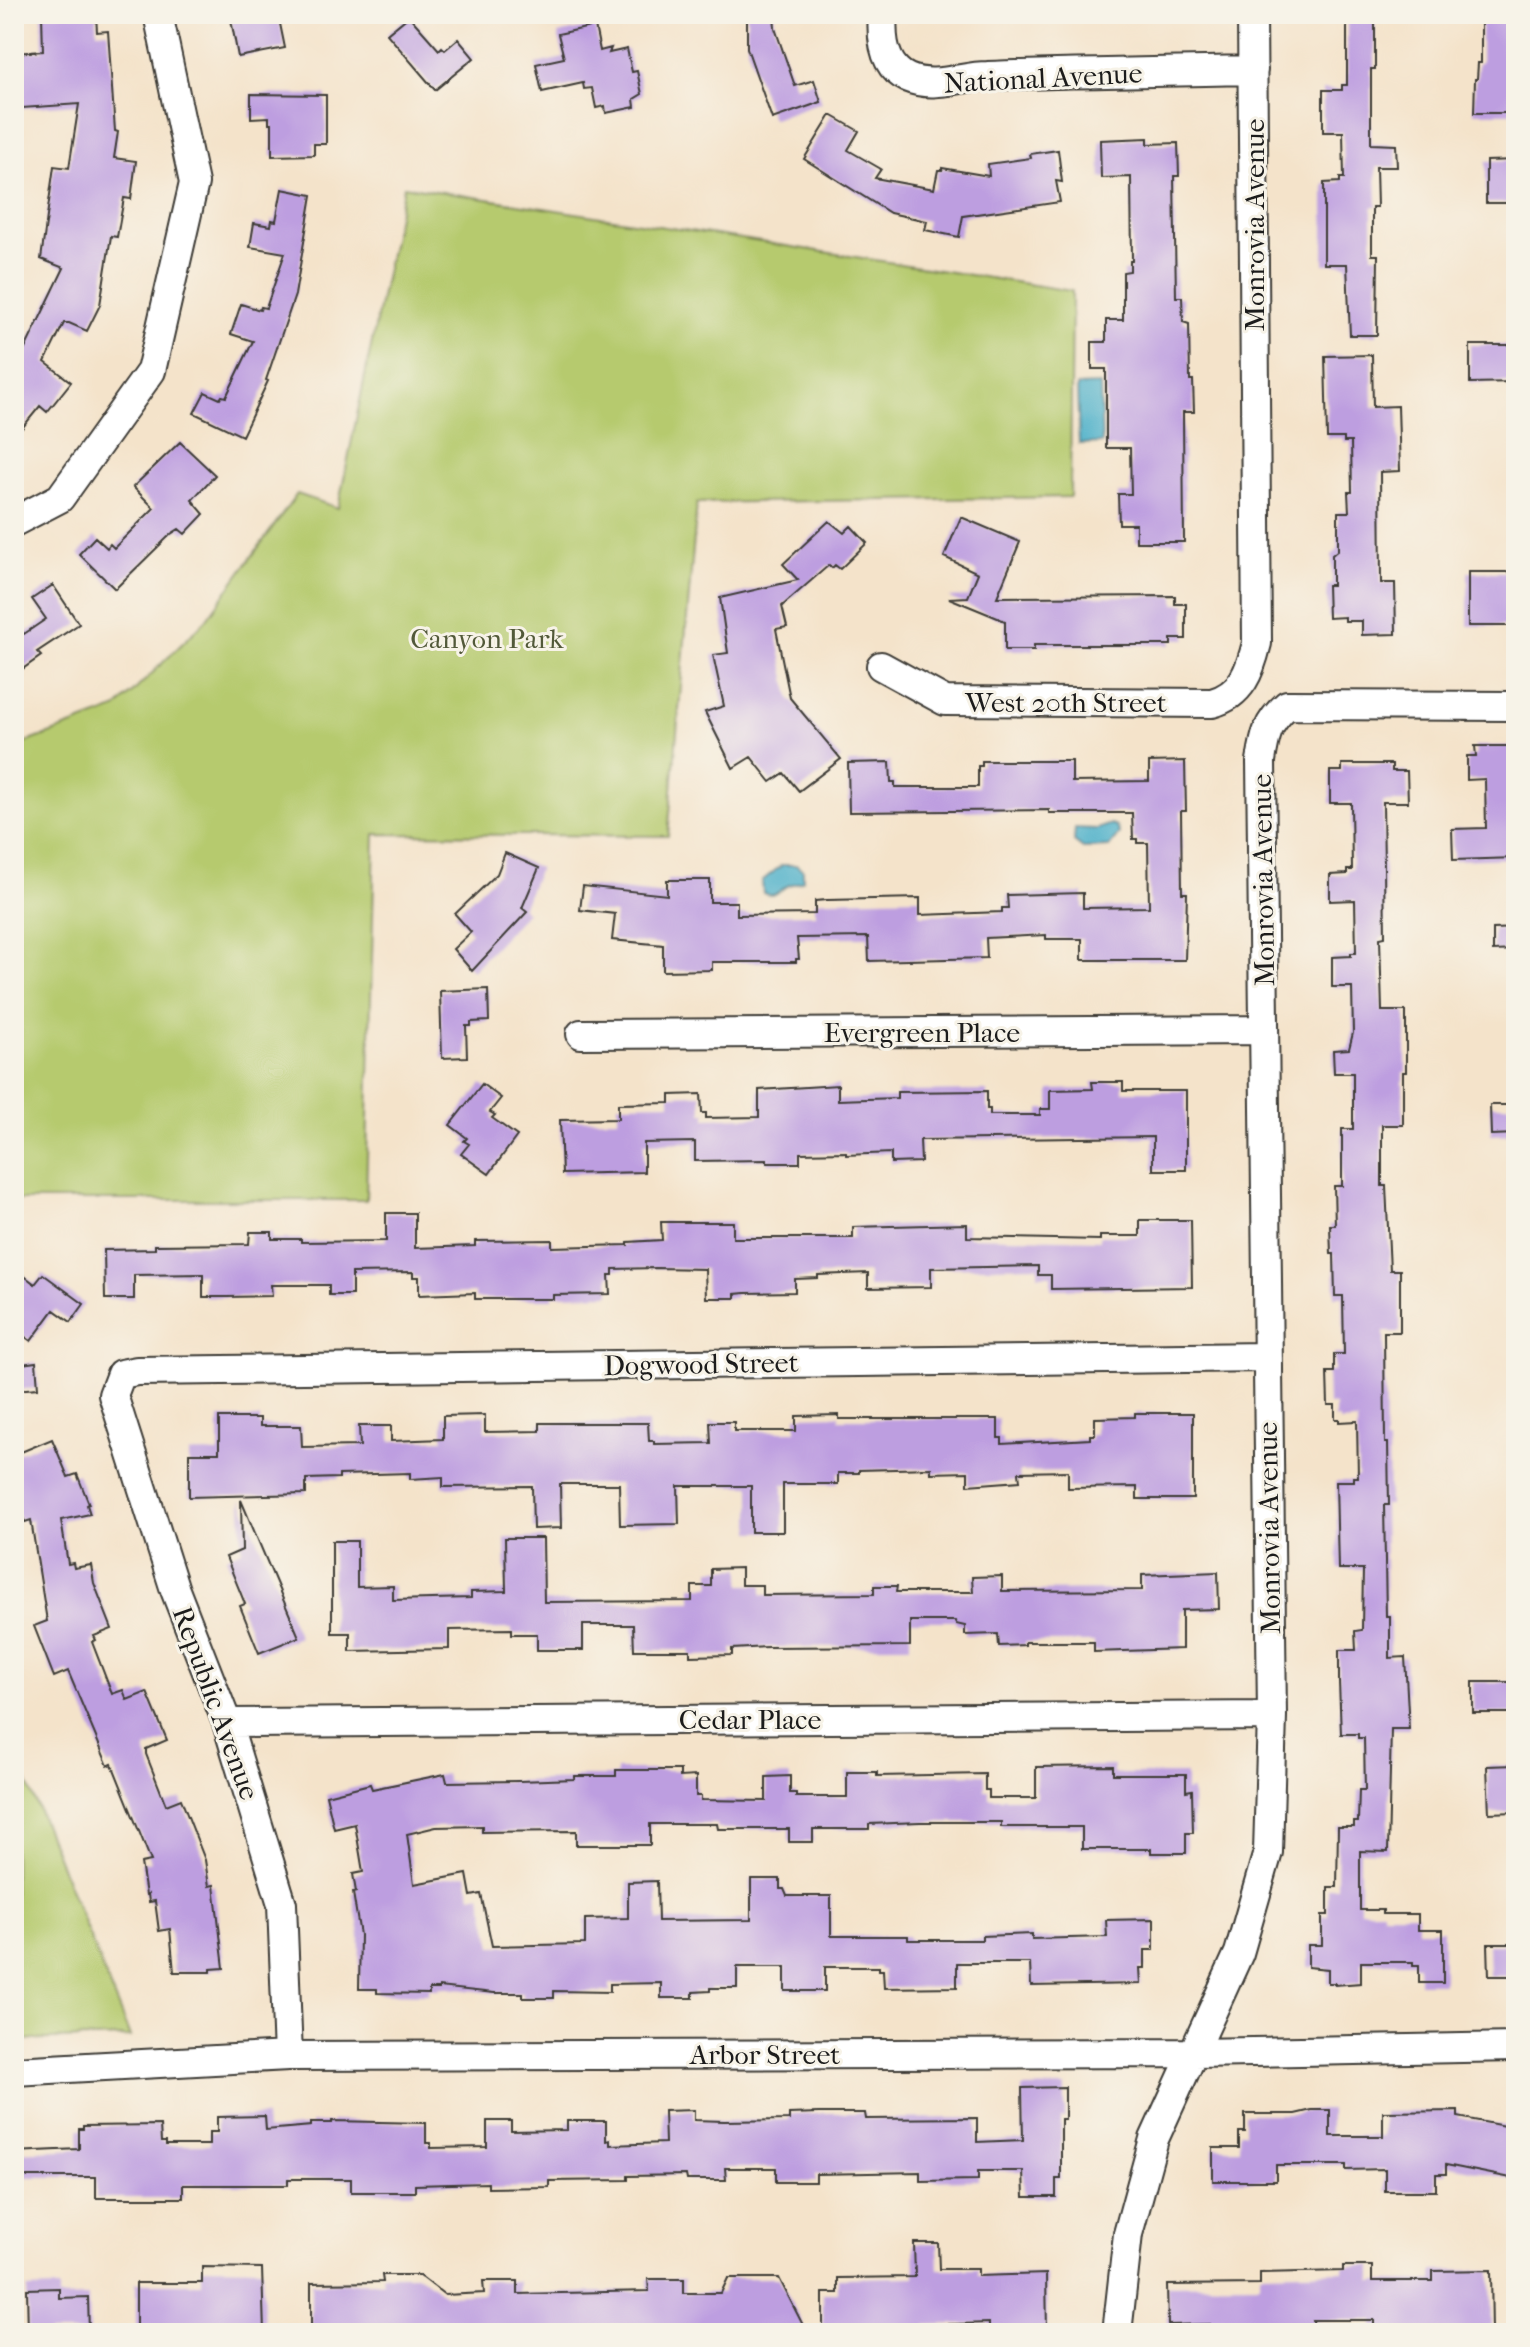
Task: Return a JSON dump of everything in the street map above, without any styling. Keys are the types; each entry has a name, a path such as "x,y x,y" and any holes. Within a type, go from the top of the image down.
{"street":[{"path":"14,522 60,498 151,371 194,183 158,14"},
{"name":"National Avenue","path":"883,14 883,47 893,68 908,78 930,83 982,76 1253,70"},
{"name":"Monrovia Avenue","path":"1212,703 1227,699 1243,682 1257,643 1252,14"},
{"name":"West 20th Street","path":"881,666 945,701 1212,703"},
{"name":"Monrovia Avenue","path":"1117,2333 1128,2234 1154,2139 1239,1953 1268,1852 1272,1716 1261,761 1264,739 1271,719 1287,705 1516,706"},
{"name":"Evergreen Place","path":"581,1034 1264,1030"},
{"name":"Dogwood Street","path":"137,1371 1266,1357"},
{"name":"Republic Avenue","path":"137,1371 121,1374 113,1395 175,1590 227,1723 282,1904 288,2056"},
{"name":"Cedar Place","path":"227,1723 1272,1716"},
{"name":"Arbor Street","path":"14,2071 288,2056 1195,2053 1516,2047"}],"green space":[{"name":"Canyon Park","path":"404,186 1072,291 1070,497 697,503 668,836 375,834 366,1200 14,1200 14,747 116,709 206,620 297,494 338,508"},
{"path":"14,1749 130,2037 14,2040"}],"water":[{"path":"1100,385 1102,443 1079,444 1077,386"},
{"path":"1111,824 1116,826 1119,834 1109,847 1083,848 1074,841 1075,828 1097,829"},
{"path":"782,865 796,865 803,870 803,880 787,885 775,894 763,893 762,881"}],"building":[{"path":"42,14 96,14 97,32 108,31 115,131 118,132 114,158 136,161 131,199 124,198 117,237 111,236 100,305 87,331 64,323 45,362 71,382 47,412 40,406 14,438 14,341 25,349 64,268 41,259 54,166 69,168 79,104 22,108 20,86 14,87 14,53 43,51"},
{"path":"230,14 278,14 285,48 238,57"},
{"path":"747,14 774,14 775,28 795,86 814,80 821,102 772,119 747,48"},
{"path":"1347,14 1375,14 1371,144 1396,145 1397,167 1376,167 1377,207 1372,207 1372,255 1378,255 1377,335 1350,335 1347,264 1324,264 1324,183 1340,182 1340,178 1344,178 1343,132 1323,132 1323,90 1342,90 1342,85 1347,85"},
{"path":"1481,14 1516,14 1516,113 1474,113 1475,79 1478,63 1481,63"},
{"path":"409,16 439,50 442,47 445,50 458,39 474,58 435,90 387,34"},
{"path":"595,26 600,51 611,48 609,53 627,49 632,72 637,71 642,94 634,99 635,107 606,113 605,106 596,108 592,88 584,89 583,83 542,92 536,64 564,58 558,34"},
{"path":"251,94 326,95 326,144 314,144 314,155 272,156 272,123 269,123 269,117 251,118"},
{"path":"831,115 859,131 848,150 881,169 875,178 934,189 938,170 942,168 989,176 988,164 1031,158 1030,154 1058,150 1062,182 1056,181 1060,202 963,216 959,237 925,230 927,221 890,213 804,159"},
{"path":"1148,138 1148,144 1178,143 1179,176 1174,176 1176,297 1182,297 1183,322 1189,324 1194,412 1183,412 1184,542 1136,542 1136,524 1119,524 1118,494 1131,494 1130,448 1106,448 1106,369 1092,369 1092,342 1106,342 1106,320 1123,320 1123,272 1130,271 1132,261 1131,177 1101,178 1100,140"},
{"path":"1516,160 1516,203 1486,203 1486,161"},
{"path":"282,189 312,195 295,295 268,381 242,436 194,413 205,392 220,399 226,397 253,341 231,334 241,304 260,310 261,307 266,308 285,253 250,247 254,223 271,226 272,220 276,221"},
{"path":"1470,345 1516,345 1516,382 1470,383"},
{"path":"1372,355 1373,407 1398,406 1400,471 1380,472 1381,583 1395,583 1396,634 1362,635 1362,621 1345,621 1345,617 1328,618 1327,585 1332,585 1332,555 1338,550 1338,512 1349,512 1348,492 1352,492 1351,442 1344,442 1344,438 1327,438 1325,356"},
{"path":"180,442 215,475 192,500 204,514 185,534 179,529 171,534 115,589 79,554 95,537 107,548 110,544 114,548 154,508 133,487"},
{"path":"961,517 1020,542 997,597 1175,596 1175,604 1186,604 1186,639 1171,639 1171,645 1034,645 1034,650 1005,650 1005,621 949,598 968,597 978,573 944,557"},
{"path":"829,521 844,533 851,526 867,543 840,569 829,565 782,606 787,627 776,629 790,698 841,759 799,791 784,773 771,782 751,757 733,768 705,712 724,706 713,655 728,653 720,598 798,580 783,564"},
{"path":"1468,572 1516,572 1516,626 1468,626"},
{"path":"53,585 79,624 37,652 41,656 14,675 14,621 24,634 46,619 32,599"},
{"path":"1475,746 1516,746 1516,858 1453,860 1452,829 1486,828 1485,779 1467,780 1467,756 1476,756"},
{"path":"982,761 1072,761 1072,782 1149,781 1149,762 1185,761 1186,811 1181,811 1182,893 1187,893 1185,960 1082,960 1082,939 1046,939 1046,935 986,938 987,958 869,961 868,937 797,938 799,959 796,962 712,962 712,970 663,971 663,945 612,940 615,914 580,910 583,886 667,895 667,880 710,880 710,902 737,902 737,915 815,914 815,901 920,898 920,915 1002,912 1002,908 1008,908 1007,895 1083,893 1083,908 1149,907 1148,843 1137,843 1137,839 1133,839 1132,813 1049,813 1049,810 849,812 848,763 890,762 891,782 895,782 895,787 978,787 978,766 982,766"},
{"path":"1342,764 1392,764 1392,771 1407,771 1408,802 1383,802 1385,937 1380,938 1382,1011 1406,1011 1403,1125 1382,1125 1382,1186 1386,1186 1390,1270 1400,1270 1400,1332 1384,1332 1389,1505 1384,1505 1386,1616 1390,1616 1390,1658 1405,1657 1409,1729 1391,1729 1388,1852 1360,1851 1360,1910 1383,1910 1383,1914 1418,1914 1418,1930 1443,1930 1443,1983 1419,1983 1419,1965 1413,1965 1413,1962 1361,1962 1361,1983 1335,1985 1328,1983 1328,1969 1308,1967 1308,1945 1322,1945 1322,1915 1328,1915 1328,1887 1337,1887 1338,1827 1354,1827 1354,1822 1358,1822 1359,1790 1365,1790 1364,1738 1358,1738 1358,1734 1341,1734 1339,1682 1339,1650 1356,1650 1355,1631 1362,1630 1363,1569 1338,1569 1336,1481 1354,1481 1354,1477 1358,1477 1357,1421 1339,1422 1335,1419 1335,1405 1328,1405 1327,1372 1334,1372 1334,1354 1344,1354 1343,1296 1335,1296 1330,1225 1335,1225 1334,1186 1342,1186 1342,1129 1353,1129 1353,1073 1334,1073 1333,1050 1349,1049 1353,1033 1352,987 1332,987 1332,957 1356,953 1355,900 1330,901 1330,875 1347,874 1347,870 1352,870 1351,803 1330,803 1330,771 1342,771"},
{"path":"505,853 539,868 522,908 527,912 472,971 453,949 471,932 455,914 497,874"},
{"path":"1516,928 1516,950 1493,951 1493,929"},
{"path":"488,989 489,1021 471,1022 471,1026 466,1026 467,1057 442,1058 440,991"},
{"path":"1092,1082 1123,1082 1123,1091 1186,1091 1186,1170 1153,1170 1153,1137 920,1140 921,1162 891,1163 891,1153 846,1155 846,1152 800,1153 800,1163 695,1161 695,1142 644,1143 644,1172 562,1174 560,1120 618,1119 618,1104 670,1103 670,1095 701,1094 702,1113 706,1113 706,1118 759,1117 759,1090 838,1085 838,1100 897,1098 897,1092 987,1091 990,1115 1040,1115 1040,1109 1050,1109 1050,1090 1093,1089"},
{"path":"482,1084 501,1098 490,1112 495,1115 492,1118 517,1136 489,1174 461,1154 469,1144 464,1141 467,1138 450,1125"},
{"path":"1490,1105 1516,1105 1516,1134 1491,1135"},
{"path":"386,1213 415,1213 415,1248 475,1246 475,1241 552,1240 552,1247 628,1245 628,1242 662,1240 661,1222 733,1222 733,1238 853,1238 853,1227 967,1224 967,1237 1100,1240 1100,1236 1140,1236 1140,1220 1191,1220 1192,1287 1051,1289 1051,1275 1038,1275 1038,1266 931,1268 931,1287 868,1288 868,1273 818,1275 818,1278 795,1279 795,1292 706,1298 705,1269 656,1268 613,1269 613,1275 609,1275 610,1294 553,1295 553,1299 475,1299 475,1293 419,1295 419,1277 413,1277 413,1272 352,1273 352,1295 329,1295 329,1285 271,1285 272,1296 227,1297 203,1297 203,1274 134,1275 134,1299 105,1299 104,1250 155,1249 155,1245 249,1244 250,1232 272,1232 272,1239 301,1239 301,1242 386,1241"},
{"path":"14,1268 35,1284 43,1274 84,1304 71,1322 54,1310 31,1341 14,1329"},
{"path":"36,1362 38,1388 14,1390 14,1365"},
{"path":"1135,1413 1193,1413 1193,1499 1137,1499 1137,1487 1068,1488 1068,1471 1019,1472 1020,1481 968,1485 968,1472 931,1473 931,1468 859,1470 859,1473 838,1473 838,1484 783,1484 783,1532 751,1532 751,1486 678,1486 679,1524 620,1525 619,1484 560,1484 561,1528 533,1529 532,1486 443,1487 443,1477 410,1479 410,1473 306,1479 306,1494 189,1497 189,1453 219,1453 219,1418 260,1418 260,1426 301,1426 302,1447 360,1446 359,1426 391,1426 391,1441 443,1439 443,1416 485,1415 485,1432 540,1431 540,1423 648,1423 649,1441 654,1441 654,1444 711,1443 710,1422 734,1422 734,1431 796,1431 796,1416 998,1419 998,1438 1002,1438 1002,1444 1090,1439 1090,1435 1095,1435 1095,1418 1135,1417"},
{"path":"52,1439 68,1477 77,1474 89,1504 90,1514 61,1520 68,1564 73,1563 74,1568 91,1565 94,1583 112,1629 94,1636 96,1640 92,1642 112,1694 123,1690 127,1700 147,1692 167,1740 146,1749 146,1754 166,1805 181,1799 205,1860 209,1886 214,1885 224,1968 211,1969 211,1972 174,1972 170,1929 159,1931 155,1901 149,1902 146,1895 141,1863 151,1861 112,1764 108,1766 68,1671 54,1677 34,1626 47,1621 31,1520 20,1520 14,1505 14,1455"},
{"path":"241,1500 299,1637 259,1653 240,1606 245,1604 226,1557 242,1550"},
{"path":"505,1538 543,1538 544,1602 692,1601 692,1586 711,1586 711,1569 741,1568 741,1585 762,1585 762,1595 874,1594 874,1586 897,1586 896,1592 973,1592 972,1577 1002,1576 1002,1591 1142,1590 1142,1575 1218,1572 1219,1609 1182,1610 1182,1649 1094,1652 1094,1642 1025,1642 1025,1645 999,1646 998,1634 965,1635 965,1626 955,1621 910,1621 910,1646 768,1647 732,1649 732,1655 690,1656 690,1650 634,1650 633,1625 583,1625 583,1650 537,1650 537,1634 512,1634 512,1629 449,1630 449,1649 350,1651 350,1633 332,1633 332,1541 357,1541 357,1587 393,1586 393,1600 471,1598 471,1592 506,1591"},
{"path":"1473,1682 1516,1682 1516,1713 1473,1713"},
{"path":"1516,1765 1516,1812 1489,1813 1487,1766"},
{"path":"1113,1766 1113,1774 1186,1774 1186,1791 1192,1790 1193,1833 1186,1833 1186,1853 1151,1853 1151,1849 1082,1849 1082,1827 1001,1827 1001,1822 920,1822 869,1824 869,1829 813,1829 813,1842 789,1842 789,1829 718,1829 717,1824 650,1824 650,1845 576,1845 576,1831 482,1832 482,1826 436,1827 407,1834 414,1884 467,1874 471,1896 481,1894 492,1946 585,1944 585,1919 628,1918 628,1882 657,1881 658,1921 751,1920 751,1879 780,1879 780,1889 784,1889 787,1896 831,1896 831,1936 908,1936 908,1940 982,1940 982,1936 1032,1934 1032,1939 1107,1937 1106,1920 1154,1919 1154,1950 1145,1950 1145,1968 1140,1968 1141,1984 1031,1986 1030,1963 957,1963 957,1987 884,1988 883,1970 879,1967 825,1967 825,1991 785,1991 785,1967 737,1967 737,1988 710,1988 710,1991 693,1992 693,1998 661,1998 661,1983 610,1984 610,1992 554,1991 554,1998 523,1998 523,1993 439,1987 429,1989 429,1994 377,1993 377,1989 359,1989 360,1935 353,1874 363,1872 355,1824 334,1829 326,1795 370,1784 372,1789 445,1774 447,1782 519,1781 616,1776 616,1770 680,1770 680,1777 696,1776 696,1796 701,1796 701,1800 766,1801 766,1777 790,1776 790,1793 796,1793 796,1797 847,1797 847,1772 877,1772 877,1776 985,1774 985,1790 989,1790 989,1798 1036,1798 1036,1767"},
{"path":"1488,1944 1516,1944 1516,1976 1489,1976"},
{"path":"1065,2087 1065,2119 1061,2119 1061,2179 1056,2179 1056,2197 1024,2197 1023,2171 978,2171 978,2180 920,2181 920,2172 816,2174 816,2182 776,2182 776,2168 725,2168 726,2180 687,2180 686,2175 628,2176 628,2180 549,2181 549,2187 488,2188 488,2183 415,2185 415,2192 351,2192 351,2179 288,2179 288,2185 183,2185 183,2198 96,2198 96,2177 14,2177 14,2152 79,2149 79,2129 83,2126 160,2125 161,2142 166,2142 166,2145 209,2145 209,2132 217,2132 217,2117 265,2116 266,2130 332,2121 426,2123 426,2143 431,2143 431,2148 487,2147 487,2121 511,2121 511,2131 567,2130 567,2121 606,2121 606,2141 610,2140 610,2145 665,2143 664,2111 694,2110 694,2120 724,2121 789,2120 789,2114 820,2113 865,2113 866,2119 977,2118 977,2142 1023,2140 1022,2088"},
{"path":"1330,2110 1330,2136 1383,2136 1383,2112 1458,2111 1458,2117 1515,2128 1512,2145 1516,2146 1516,2179 1446,2165 1446,2174 1436,2174 1436,2191 1385,2191 1385,2169 1346,2170 1346,2165 1276,2165 1276,2181 1213,2181 1213,2148 1239,2148 1239,2132 1245,2132 1245,2114 1295,2114"},
{"path":"914,2243 938,2243 939,2269 978,2269 978,2276 1046,2274 1047,2333 989,2333 989,2323 926,2325 926,2333 823,2333 823,2293 838,2293 838,2278 915,2277"},
{"path":"1343,2266 1372,2266 1372,2281 1433,2281 1433,2271 1491,2270 1492,2333 1374,2333 1374,2320 1313,2320 1314,2333 1210,2333 1210,2324 1168,2325 1167,2285 1260,2284 1260,2273 1343,2271"},
{"path":"202,2267 262,2268 264,2333 136,2333 136,2283 202,2283"},
{"path":"382,2275 419,2275 445,2295 484,2293 483,2281 518,2281 518,2294 649,2291 648,2279 684,2279 684,2293 721,2293 728,2278 779,2278 807,2333 311,2333 311,2283 383,2282"},
{"path":"59,2288 59,2298 88,2297 89,2333 28,2333 27,2289"}]}
